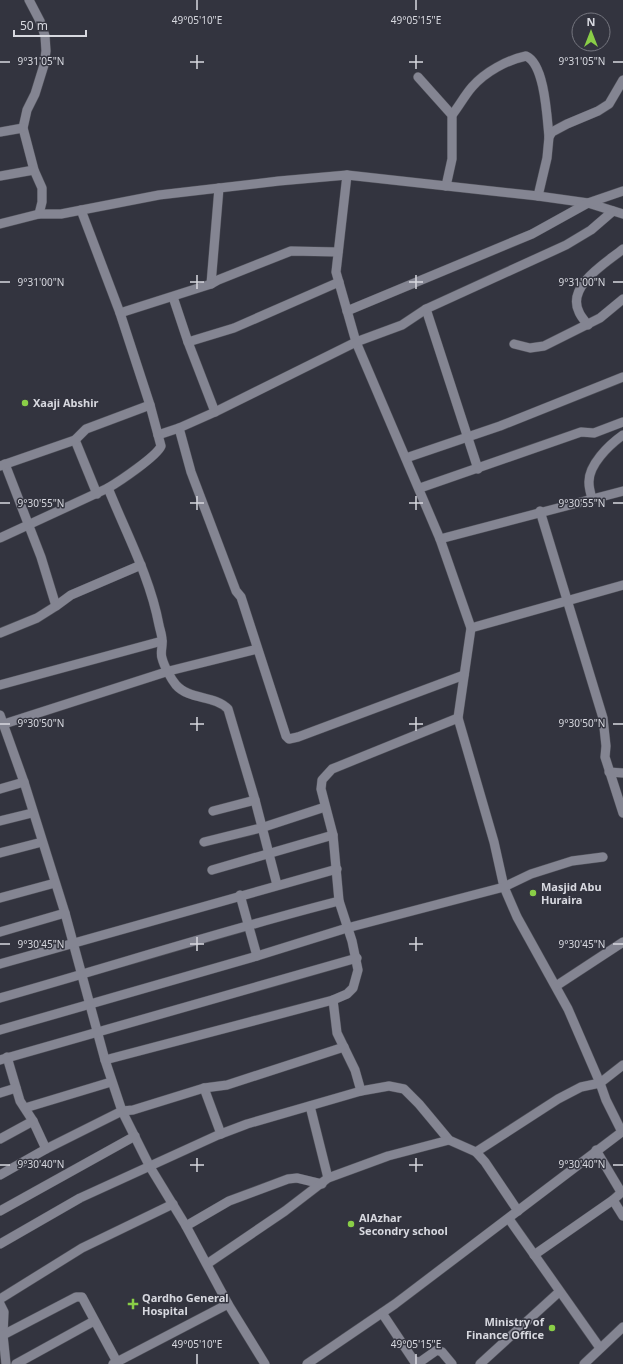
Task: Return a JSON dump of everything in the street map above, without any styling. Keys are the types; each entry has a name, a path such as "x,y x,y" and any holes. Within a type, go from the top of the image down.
{"street":[{"path":"29,0 40,21 45,36 46,51 44,65 35,94 27,110 23,128 34,170 42,188 42,202 39,214"},
{"path":"446,186 452,159 452,115 472,87 481,79 501,65 526,56 533,61 546,100 549,137 547,158 538,196"},
{"path":"418,76 452,115"},
{"path":"549,137 557,128 598,112 609,104 623,80"},
{"path":"0,132 23,128"},
{"path":"0,176 34,170"},
{"path":"307,1364 382,1313 509,1219 569,1173 596,1150 623,1131 606,1100 600,1083 556,986 517,917 504,887 494,842 458,718 471,628 440,539 420,488 356,342 336,272 347,175"},
{"path":"0,224 39,214 61,214 159,195 347,175 588,203 623,214"},
{"path":"211,284 220,188"},
{"path":"347,311 532,234 588,203 623,191"},
{"path":"0,538 97,494 129,476 159,450 161,446 150,405 120,313 81,210"},
{"path":"158,435 179,428 215,412 356,342 402,325 426,309 566,245 591,230 613,211"},
{"path":"588,325 578,312 576,299 581,285 623,248"},
{"path":"120,313 211,284 291,251 338,252"},
{"path":"188,342 234,328 339,282"},
{"path":"173,297 188,342 215,412"},
{"path":"514,344 530,348 544,346 600,318 623,299"},
{"path":"426,309 478,469"},
{"path":"406,458 500,426 623,377"},
{"path":"56,606 29,526 3,465 76,440 86,429 150,405"},
{"path":"420,488 581,432 594,433 623,422"},
{"path":"179,428 191,472 236,591 241,597 282,726 286,736 289,739 298,737 464,675"},
{"path":"592,499 589,483 591,471 610,445 623,435"},
{"path":"76,440 97,494"},
{"path":"108,488 127,528 132,548 141,564 156,609 162,641 162,657 176,685 183,690 221,704 228,709 255,800 261,828 277,885"},
{"path":"440,539 623,491"},
{"path":"540,512 604,718 606,746 605,757 623,813"},
{"path":"0,633 37,618 71,595 141,564"},
{"path":"471,628 623,585"},
{"path":"0,685 162,641"},
{"path":"4,724 169,671 257,649"},
{"path":"0,715 24,782 32,813 65,913 111,1082 122,1112 150,1167 186,1226 228,1304 265,1364"},
{"path":"105,1060 334,1000 347,994 353,988 358,970 356,958 339,901 333,835 321,789 322,780 332,768 458,718"},
{"path":"610,772 623,773"},
{"path":"0,789 24,782"},
{"path":"213,811 255,800"},
{"path":"204,842 261,828 325,807"},
{"path":"0,821 32,813"},
{"path":"212,870 333,835"},
{"path":"0,853 42,842"},
{"path":"0,1030 257,956 347,928 504,887 531,874 572,861 602,857"},
{"path":"0,964 240,895 337,869"},
{"path":"0,898 55,883"},
{"path":"240,895 257,956"},
{"path":"0,998 82,975 247,924 339,901"},
{"path":"0,932 65,913"},
{"path":"556,986 623,942"},
{"path":"46,1149 25,1108 4,1059 356,958"},
{"path":"334,1000 337,1032 355,1070 361,1091"},
{"path":"1,1172 122,1112 204,1088 227,1085 344,1048"},
{"path":"476,1152 558,1099 581,1087 600,1083 623,1065"},
{"path":"25,1108 111,1082"},
{"path":"0,1244 80,1198 221,1134 247,1124 361,1091 388,1086 404,1089 419,1104 449,1140 476,1152 485,1162 518,1211"},
{"path":"0,1093 16,1088"},
{"path":"204,1088 221,1134"},
{"path":"310,1106 325,1181"},
{"path":"0,1139 33,1121"},
{"path":"0,1211 135,1136"},
{"path":"207,1264 325,1181 388,1156 449,1140"},
{"path":"534,1255 613,1200 622,1192 596,1150"},
{"path":"186,1226 229,1201 288,1179 297,1178 325,1181"},
{"path":"613,1200 623,1216"},
{"path":"0,1299 82,1248 173,1204"},
{"path":"509,1219 559,1292 600,1348"},
{"path":"480,1364 559,1292"},
{"path":"3,1334 76,1296 82,1297 115,1363 228,1304"},
{"path":"0,1304 4,1312 3,1334 6,1364"},
{"path":"382,1313 414,1361 420,1362 437,1350 442,1352 452,1364"},
{"path":"16,1364 94,1320"},
{"path":"584,1364 623,1328"}],"place":[{"name":"Xaaji Abshir","path":"25,403"},
{"name":"Masjid Abu Huraira","path":"533,893"},
{"name":"AlAzhar Secondry school","path":"351,1224"},
{"name":"Qardho General Hospital","path":"133,1304"},
{"name":"Ministry of Finance Office","path":"552,1328"}]}
